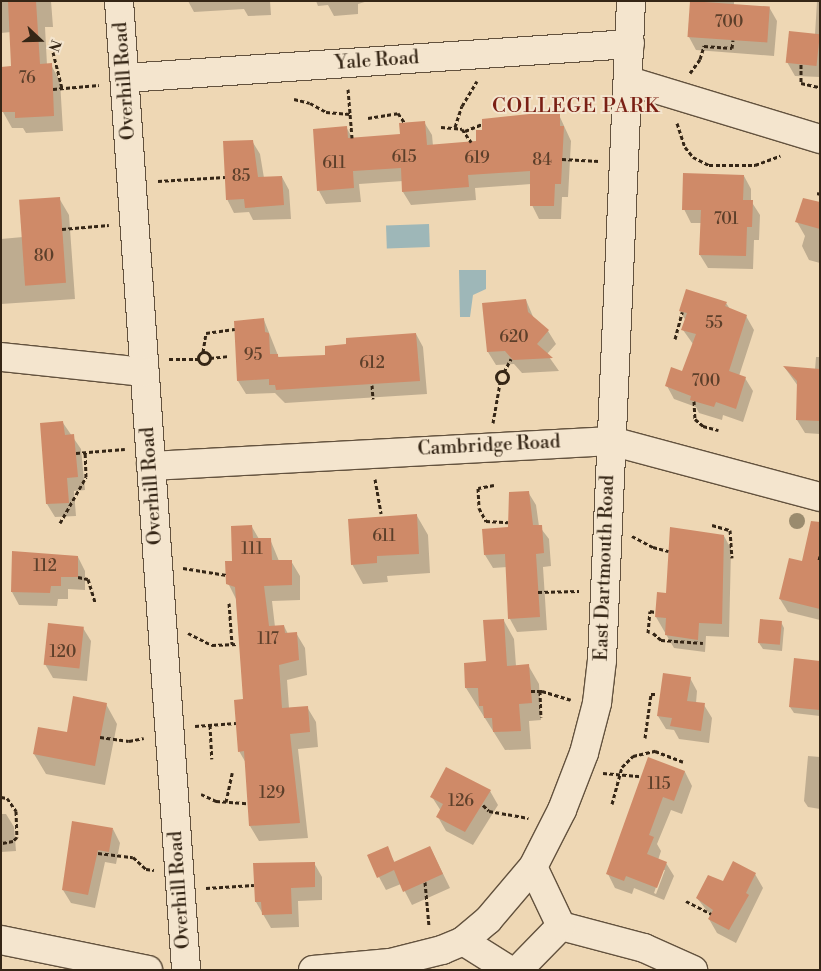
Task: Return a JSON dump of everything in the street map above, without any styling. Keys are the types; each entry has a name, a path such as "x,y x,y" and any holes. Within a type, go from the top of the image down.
{"street":[{"name":"Overhill Road","path":"119,1 186,970"},
{"name":"East Dartmouth Road","path":"313,970 390,963 432,953 462,941 488,920 532,867 562,810 579,766 596,703 605,591 631,1"},
{"name":"Yale Road","path":"124,78 630,44"},
{"path":"628,81 685,85 820,139"},
{"path":"1,357 144,372"},
{"name":"Cambridge Road","path":"150,457 370,453 611,441 820,497"},
{"path":"532,867 561,926 644,948 693,970"},
{"path":"518,970 561,926"},
{"path":"1,940 148,970"},
{"path":"462,941 509,970"}],"path":[{"path":"733,40 732,48 704,46 700,59 685,85 678,132 685,147 701,162 720,166 754,165 781,155"},
{"path":"53,52 62,89"},
{"path":"455,127 462,106 478,80 479,55"},
{"path":"347,64 352,138"},
{"path":"801,64 801,83 819,87"},
{"path":"53,89 98,85"},
{"path":"294,99 310,102 326,112 350,114"},
{"path":"368,118 398,114 404,122"},
{"path":"465,131 482,124"},
{"path":"441,127 455,127 465,131 471,142"},
{"path":"562,159 599,161"},
{"path":"152,181 225,177"},
{"path":"62,229 115,225"},
{"path":"675,338 682,312"},
{"path":"228,356 210,358 206,363 200,362 198,357 203,352 206,333 235,329"},
{"path":"203,352 208,353 210,358"},
{"path":"492,446 494,404 500,383 496,375 504,372 511,358"},
{"path":"500,383 507,381 504,372"},
{"path":"372,385 373,399"},
{"path":"694,401 695,418 703,426 718,430"},
{"path":"60,524 86,477 85,452"},
{"path":"76,453 150,457"},
{"path":"370,453 370,469 378,486 381,513"},
{"path":"494,485 478,488 479,508 486,521 508,522"},
{"path":"712,524 730,530 732,558"},
{"path":"607,532 627,534 668,551"},
{"path":"158,568 185,568 226,575"},
{"path":"78,577 88,579 94,602"},
{"path":"538,592 605,591"},
{"path":"229,603 232,644"},
{"path":"648,633 650,611 655,612"},
{"path":"654,633 661,640 703,642"},
{"path":"163,635 193,634 212,645 238,644"},
{"path":"531,692 540,691 566,700 596,703"},
{"path":"540,691 542,717"},
{"path":"646,738 651,694 655,694"},
{"path":"100,737 129,741 210,725 236,723"},
{"path":"210,725 212,758"},
{"path":"612,804 620,773 626,762 641,752 655,751 683,762"},
{"path":"579,766 603,773 641,776"},
{"path":"226,802 232,773"},
{"path":"174,792 190,791 226,802 247,802"},
{"path":"1,797 7,798 16,811 16,836 13,841 2,843"},
{"path":"484,805 489,811 520,814 533,820"},
{"path":"98,853 133,857 151,870"},
{"path":"424,882 432,953"},
{"path":"180,890 254,884"},
{"path":"686,901 711,914"}],"water":[{"path":"429,224 430,247 387,248 386,226"},
{"path":"459,270 486,270 486,289 473,295 470,317 460,317"}],"building":[{"path":"8,1 36,1 40,64 52,63 54,116 15,118 15,112 2,112 1,67 11,66"},
{"path":"690,1 770,7 767,42 687,37"},
{"path":"789,31 820,34 816,66 786,63"},
{"path":"539,113 560,113 560,126 564,126 561,184 555,184 554,206 530,206 530,171 468,175 469,187 402,192 401,168 353,171 354,188 317,191 313,129 347,126 348,138 400,134 399,123 425,121 427,145 476,141 476,130 482,130 482,119"},
{"path":"253,140 258,177 282,176 284,205 245,208 244,199 226,200 223,141"},
{"path":"683,173 744,175 743,200 753,200 752,227 747,227 746,256 699,255 701,210 682,210"},
{"path":"60,197 66,283 25,286 19,200"},
{"path":"803,198 820,202 820,229 795,222"},
{"path":"686,289 727,302 725,306 747,315 729,371 746,377 736,409 716,402 714,407 690,400 691,396 665,386 671,367 682,371 696,334 681,330 687,313 679,311"},
{"path":"526,299 528,312 549,330 537,344 553,358 513,360 505,351 487,352 482,303"},
{"path":"264,318 265,332 269,333 270,354 278,354 278,357 325,355 325,346 346,344 346,338 416,333 420,381 276,390 275,385 269,385 269,379 237,381 234,321"},
{"path":"783,366 820,369 820,421 796,420 797,381"},
{"path":"63,421 65,435 74,434 78,477 67,478 69,503 46,504 40,423"},
{"path":"529,491 533,525 542,525 544,553 536,554 540,617 508,619 505,554 484,555 482,529 508,527 509,492"},
{"path":"417,514 419,554 377,556 377,563 351,565 348,519"},
{"path":"811,521 820,522 820,609 779,599 789,558 802,561"},
{"path":"252,525 253,538 271,538 272,560 292,560 292,585 264,586 269,626 284,625 285,633 297,632 299,660 279,665 282,708 308,706 310,732 290,734 300,823 249,826 244,751 238,752 234,700 243,699 235,587 226,584 225,561 232,561 231,526"},
{"path":"670,527 724,535 722,624 699,623 698,640 665,635 666,618 655,617 657,592 666,593"},
{"path":"12,551 78,556 78,577 61,577 61,586 51,586 50,593 11,592"},
{"path":"504,619 507,666 529,664 532,703 519,704 521,731 493,732 492,718 484,718 483,706 479,706 478,688 465,688 464,663 486,661 483,620"},
{"path":"760,619 782,621 780,645 758,643"},
{"path":"48,623 84,627 79,669 44,665"},
{"path":"794,658 820,661 820,710 789,707"},
{"path":"663,673 691,677 687,701 705,703 701,731 670,726 672,718 657,716"},
{"path":"73,696 107,703 95,766 33,754 38,727 67,732"},
{"path":"648,757 685,771 674,801 663,797 649,835 654,837 647,854 667,862 657,888 626,876 624,881 606,874"},
{"path":"446,767 491,790 465,832 436,817 443,804 430,797"},
{"path":"72,821 113,828 109,852 98,850 88,895 62,890"},
{"path":"388,846 394,862 430,846 443,874 403,892 394,870 377,878 367,855"},
{"path":"733,861 756,873 746,893 749,895 729,930 708,919 713,910 696,898 708,875 723,881"},
{"path":"315,862 315,887 291,888 292,914 262,915 261,902 255,902 253,863"}],"district":[{"name":"COLLEGE PARK","path":"576,106"}]}
